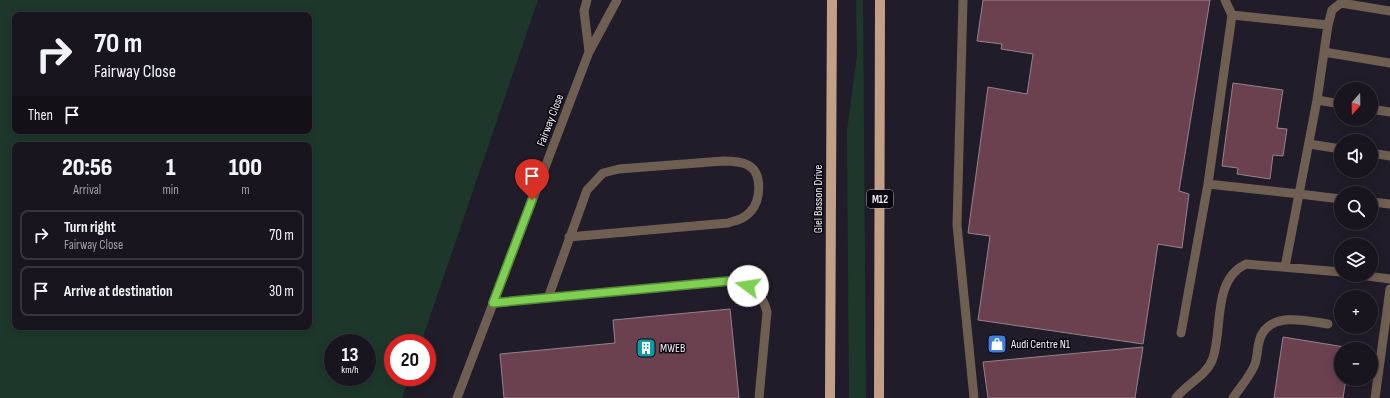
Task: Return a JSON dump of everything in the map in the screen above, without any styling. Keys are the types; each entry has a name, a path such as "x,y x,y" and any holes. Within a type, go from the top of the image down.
{"main road":[{"name":"Giel Basson Drive","path":"830,398 832,0"},
{"name":"M12","path":"879,398 880,0"}],"lane":[{"name":"Fairway Close","path":"587,0 584,11 589,52"},
{"name":"Fairway Close","path":"457,398 589,52 617,0"},
{"path":"963,0 956,225 974,398"},
{"path":"1181,333 1208,184 1232,15 1225,0"},
{"path":"1285,267 1298,194 1309,144 1328,25 1332,10 1341,3 1390,11"},
{"path":"1232,15 1328,25"},
{"path":"1324,52 1390,63"},
{"path":"1317,100 1334,103"},
{"path":"1378,110 1390,112"},
{"path":"1309,144 1334,148"},
{"path":"1378,154 1390,156"},
{"path":"548,298 569,237 587,190 604,173 620,169 723,161 748,165 756,173 759,184 757,202 751,212 742,219 728,223 569,237"},
{"path":"1208,184 1334,198"},
{"path":"1378,203 1390,204"},
{"path":"1176,398 1204,372 1213,359 1224,291 1231,276 1238,268 1246,264 1334,271"},
{"path":"1378,277 1390,279"},
{"path":"493,303 729,281 748,286 756,290 764,300 767,312 759,398"},
{"path":"1375,398 1386,352 1390,289"},
{"path":"1233,398 1251,373 1262,334 1268,327 1276,322 1298,319 1328,324"}],"green space":[{"path":"0,0 538,0 424,334 384,334 384,386 406,386 402,398 0,398"},
{"path":"856,0 863,0 866,398 849,398 847,131 857,55"}],"building":[{"path":"983,0 1210,0 1179,191 1189,194 1182,248 1158,244 1143,344 978,320 990,236 968,233 988,87 1027,94 1033,54 1001,49 1002,44 977,41"},
{"path":"1233,83 1283,90 1277,128 1287,129 1283,156 1273,155 1270,179 1237,174 1238,168 1222,166"},
{"name":"MWEB","path":"730,309 739,398 504,398 500,354 615,343 613,320"},
{"path":"1283,337 1334,345 1334,386 1345,386 1343,398 1274,398"},
{"path":"1143,347 1135,398 988,398 983,362"}],"place":[{"name":"Audi Centre N1","path":"997,344"},
{"name":"MWEB","path":"646,348"}],"route":[{"path":"532,200 493,303 729,281 748,286"}]}
